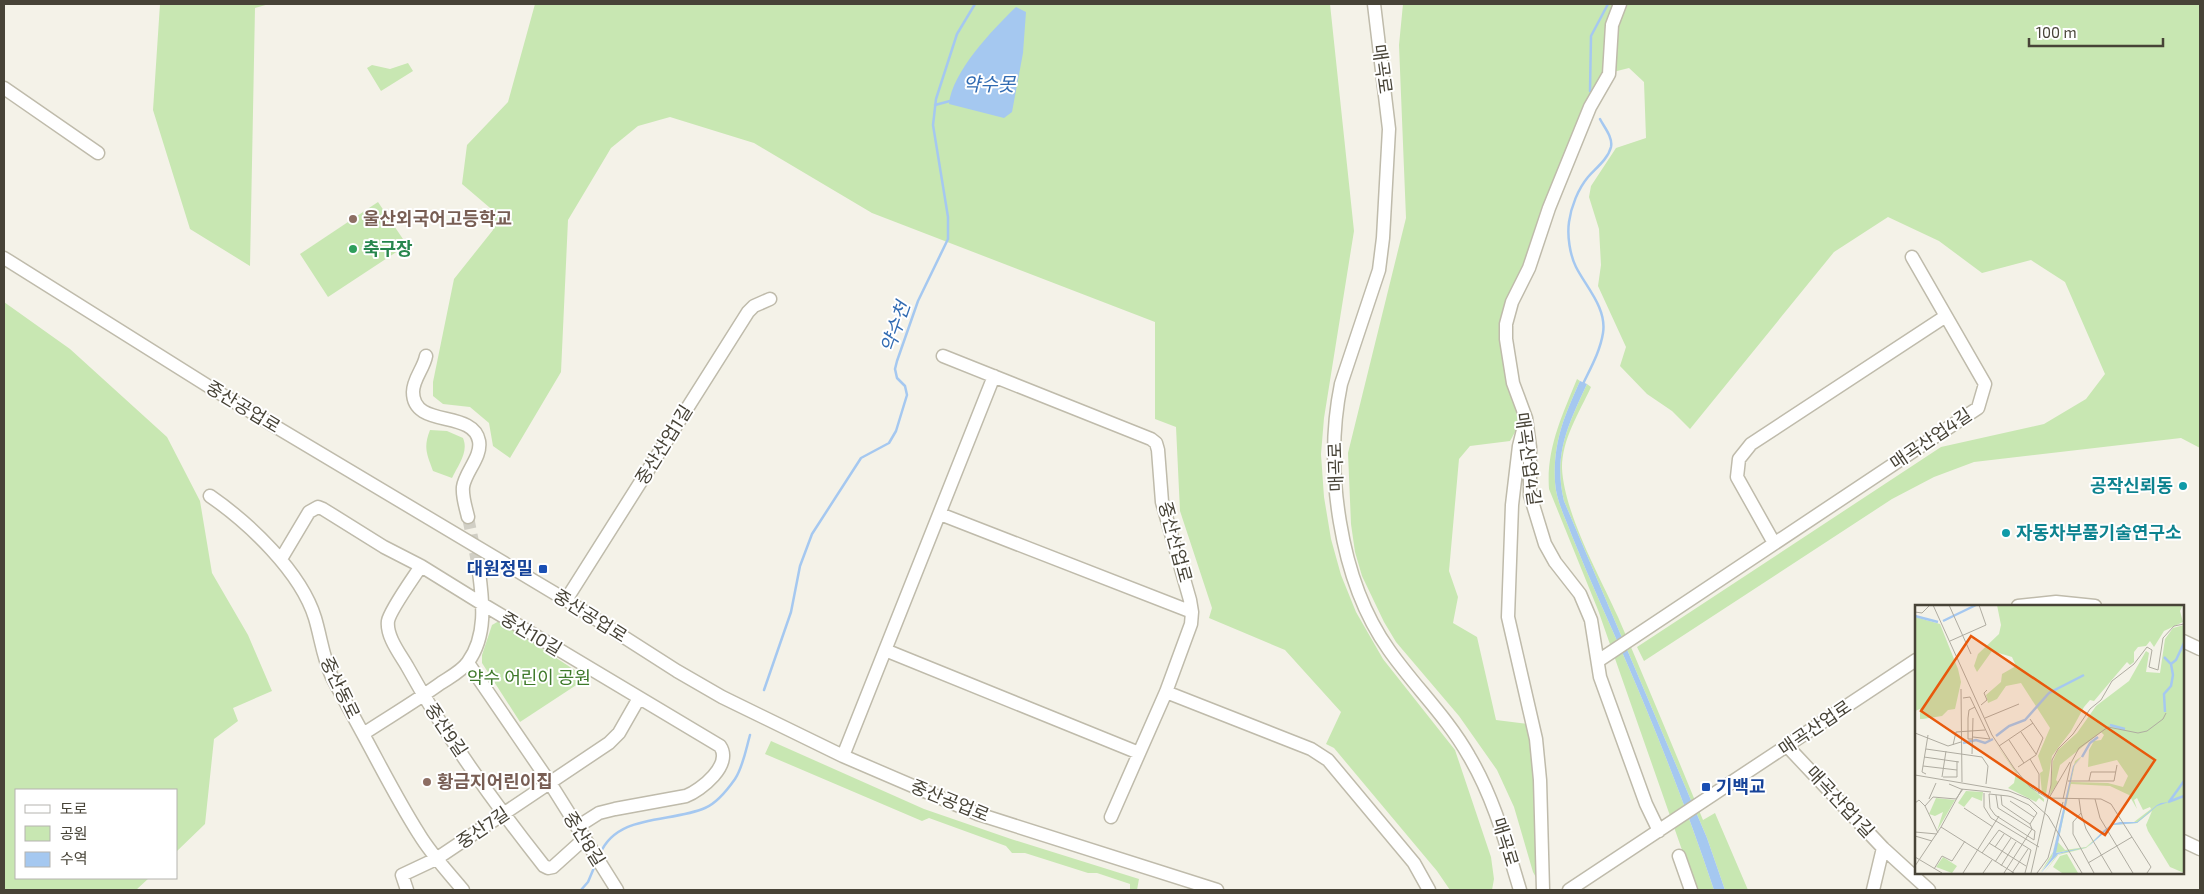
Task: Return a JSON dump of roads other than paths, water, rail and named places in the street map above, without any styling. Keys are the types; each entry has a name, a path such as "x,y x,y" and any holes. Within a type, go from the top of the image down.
{"street":[{"name":"매곡로","path":"1374,4 1389,129 1386,186 1379,270 1341,384 1338,402 1335,426 1338,511 1354,579 1375,626 1388,649 1456,734 1478,771 1491,799 1520,890"},
{"name":"매곡산업4길","path":"1620,4 1612,25 1609,74 1590,107 1549,208 1528,268 1512,302 1506,324 1506,339 1513,383 1526,418 1530,447 1530,496 1545,544 1555,562 1580,594 1591,620 1602,658 1600,677 1646,804 1664,828"},
{"path":"4,88 98,153"},
{"name":"매곡산업4길","path":"1602,658 1978,408 1985,384 1912,257"},
{"name":"중산공업로","path":"4,258 216,391 566,600 677,671 722,697 843,756 978,814 1217,890"},
{"name":"중산산업1길","path":"566,600 748,312 754,306 770,299"},
{"path":"1774,543 1737,477 1738,459 1751,444 1946,316"},
{"path":"426,356 414,389 416,403 429,414 466,425 474,431 479,440 478,452 463,485 463,495 468,517"},
{"name":"중산산업로","path":"943,356 1151,439 1156,443 1164,510 1192,612 1191,624 1166,692 1111,817"},
{"path":"843,756 994,376"},
{"path":"1526,418 1518,452 1512,505 1508,617 1536,739 1540,780 1543,890"},
{"name":"중산동로","path":"210,496 225,507 281,559 303,593 315,617 324,658 363,734 419,834 436,859 463,890"},
{"name":"중산10길","path":"281,559 309,512 318,507 384,547 421,566 720,746 723,750 723,757 717,772 703,787 686,796 599,813 577,827"},
{"path":"940,514 1192,612"},
{"name":"중산9길","path":"421,566 388,620 396,647 423,696 503,814 544,866 548,868 553,867 584,839"},
{"path":"363,734 423,696 468,663 474,651 484,605 479,572"},
{"path":"2028,605 2056,602 2085,605"},
{"path":"2184,641 2200,649"},
{"path":"885,650 1139,753"},
{"name":"매곡산업로","path":"1664,828 1915,661"},
{"name":"중산8길","path":"468,663 550,783 617,890"},
{"path":"1166,692 1311,749 1328,760 1414,863 1429,890"},
{"name":"중산7길","path":"407,890 402,875 436,859 609,743 619,733 639,698"},
{"name":"매곡산업1길","path":"1788,747 1883,848 1873,890"},
{"path":"1569,890 1664,828"},
{"path":"1883,848 1929,890"},
{"path":"1680,856 1691,890"}],"water":[{"name":"약수못","path":"1016,7 1026,12 1023,53 1012,112 1004,118 949,104 952,92 965,65 985,39"},
{"path":"1580,381 1587,384 1568,427 1561,455 1560,469 1564,501 1707,838 1725,890 1714,890 1663,750 1579,553 1557,496 1555,468 1558,442 1569,406"}],"waterway":[{"name":"약수천","path":"764,690 791,612 800,566 812,534 861,458 889,443 896,431 907,395 905,386 897,378 895,369 897,361 918,301 948,239 948,217 933,125 936,99 957,34 975,4"},
{"path":"1590,91 1591,36 1608,4"},
{"path":"935,105 950,101"},
{"path":"1582,386 1600,347 1603,324 1599,306 1580,275 1572,257 1568,227 1575,198 1584,182 1605,159 1611,147 1609,136 1600,119"},
{"path":"600,854 608,841 632,825 691,813 714,803 726,791 738,774 750,735"},
{"path":"581,890 588,882 596,863"}],"tunnel":[{"path":"468,517 479,572"}],"place":[{"name":"울산외국어고등학교","path":"353,219"},
{"name":"축구장","path":"353,249"},
{"name":"공작신뢰동","path":"2183,486"},
{"name":"자동차부품기술연구소","path":"2006,533"},
{"name":"대원정밀","path":"543,569"},
{"name":"황금지어린이집","path":"427,782"},
{"name":"기백교","path":"1706,787"}],"park label":[{"name":"약수 어린이 공원","path":"529,678"}]}
